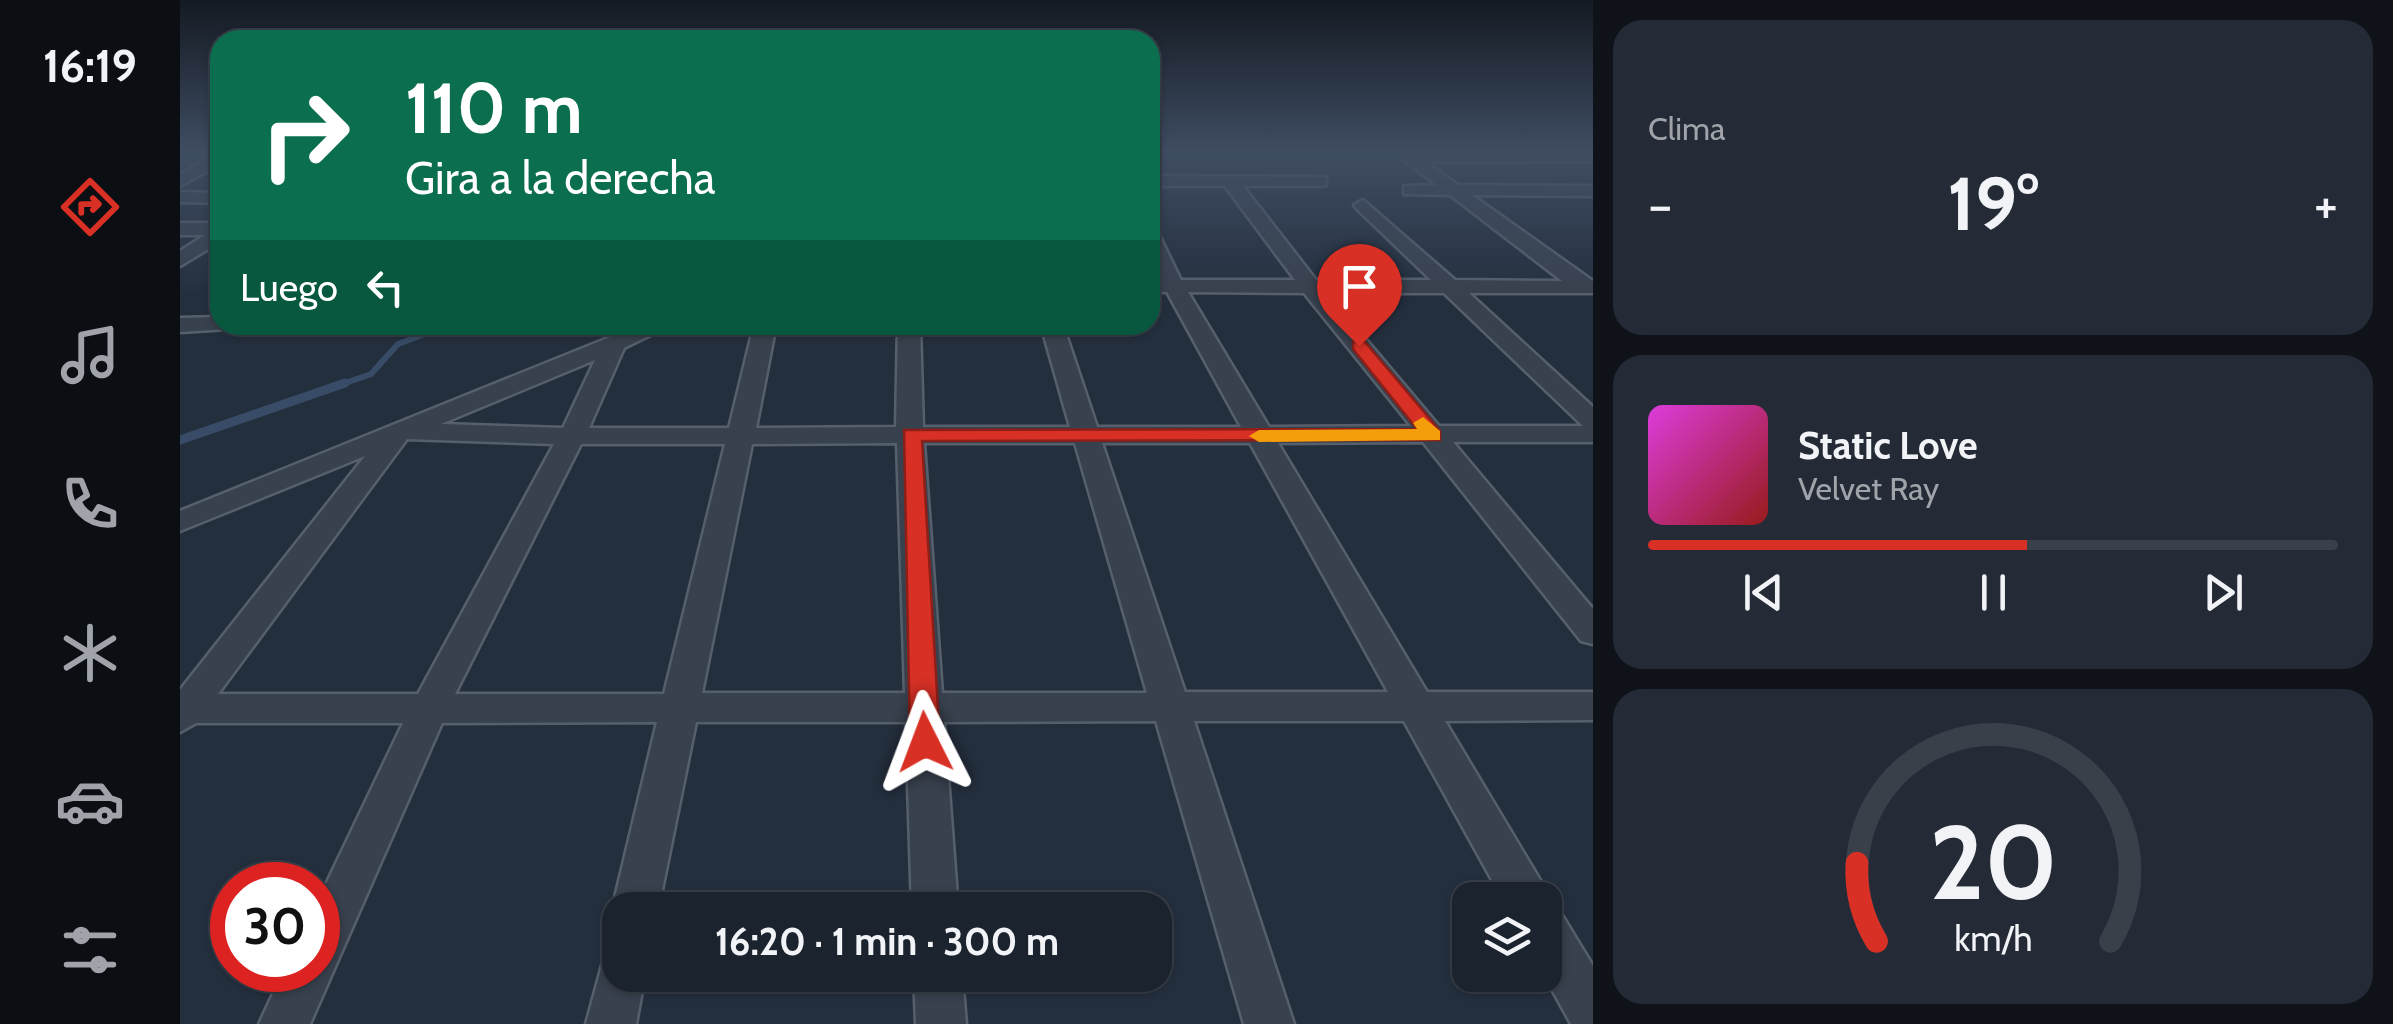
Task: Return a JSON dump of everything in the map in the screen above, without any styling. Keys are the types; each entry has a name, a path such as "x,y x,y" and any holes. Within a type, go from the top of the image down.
{"street":[{"path":"1245,200 1310,286 1593,632"},
{"path":"1470,200 1588,287"},
{"path":"1363,204 1593,420"},
{"path":"180,229 202,245"},
{"path":"1162,286 1588,287"},
{"path":"1162,286 1260,436 1515,882"},
{"path":"180,325 210,324"},
{"path":"180,522 635,335"},
{"path":"639,892 763,335"},
{"path":"909,335 933,892"},
{"path":"1055,335 1269,1024"},
{"path":"340,903 430,707 572,436 615,343"},
{"path":"399,431 572,436 1593,434"},
{"path":"182,712 399,431"},
{"path":"182,712 430,707 1168,706 1415,710 1593,706"},
{"path":"1562,961 1593,1013"},
{"path":"284,1024 299,992"},
{"path":"611,1024 618,992"},
{"path":"939,992 941,1024"}],"waterway":[{"path":"337,386 371,374 398,344 422,335"},
{"path":"180,440 345,383"}],"slow traffic":[{"path":"1259,436 1432,435 1423,423"}],"route":[{"path":"925,742 912,434 1432,435 1359,346"}]}
